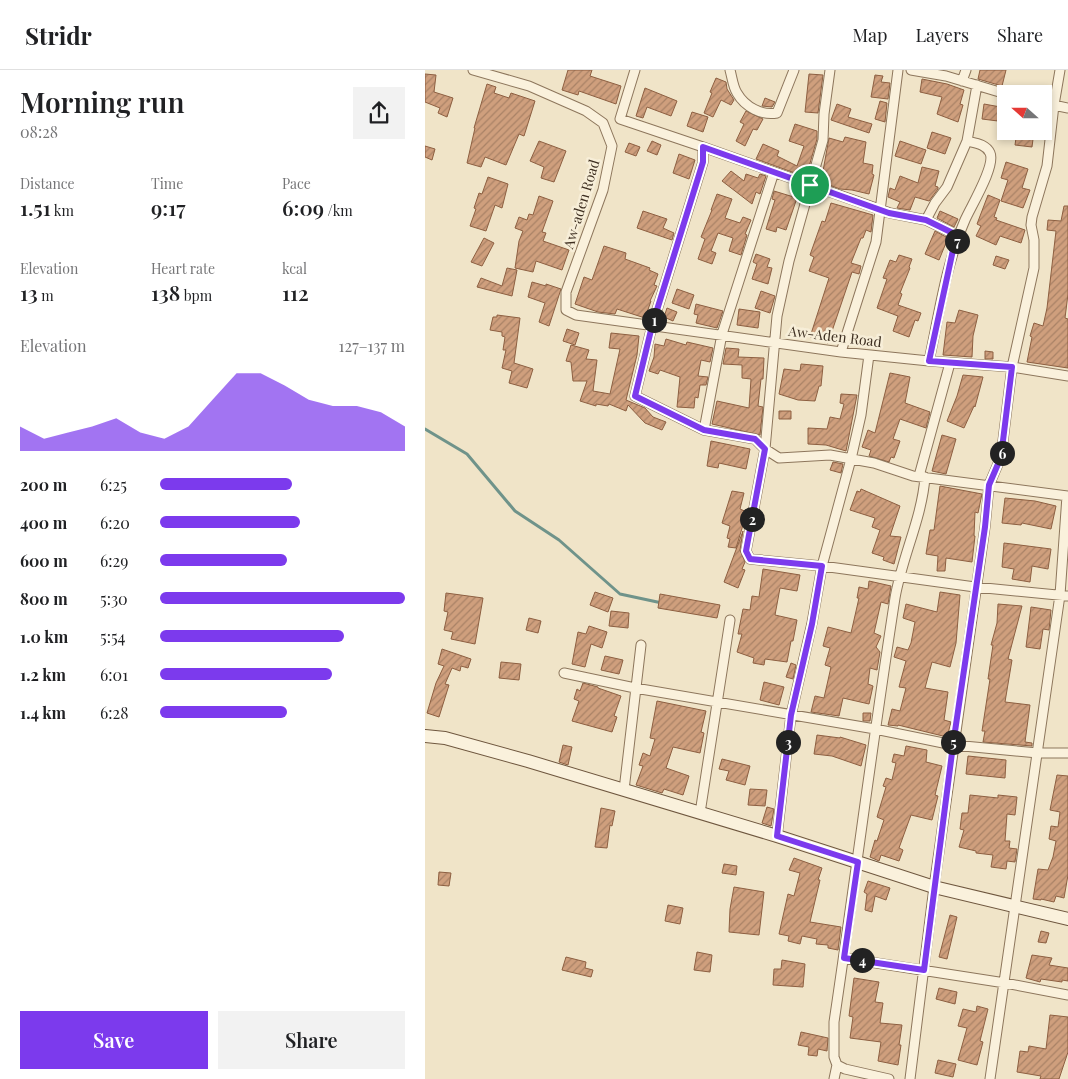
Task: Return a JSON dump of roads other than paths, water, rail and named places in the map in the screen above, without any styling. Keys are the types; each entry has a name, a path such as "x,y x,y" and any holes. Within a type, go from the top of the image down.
{"street":[{"name":"Aw-aden Road","path":"473,70 529,86 586,111 603,123 612,146 603,190 566,292 566,310 576,315 599,318"},
{"path":"635,70 619,119 889,213 926,220 959,236"},
{"path":"730,70 736,92 753,108 768,115 777,113 794,70"},
{"path":"830,70 824,114 823,140 789,261 777,316 765,449 746,551 750,559 1064,596"},
{"path":"841,352 876,242 898,70"},
{"path":"911,70 962,81 997,91"},
{"path":"962,81 966,70"},
{"path":"910,1079 934,886 985,527 989,485 1001,457 1012,367 1034,268 1032,217 1047,166 1060,70"},
{"path":"926,220 935,203 947,187 967,141 977,85"},
{"path":"1054,105 1068,108"},
{"path":"929,361 953,250 991,165 990,153 984,146 967,141"},
{"path":"703,147 703,162 652,326 635,396 704,430 755,439 765,449 779,458 818,454 874,463 897,472 922,477 1068,496 1064,596 1038,753 990,1079"},
{"path":"704,430 722,334 775,172"},
{"name":"Aw-Aden Road","path":"599,318 841,352 1012,367 1068,376"},
{"path":"777,836 791,715 812,624 822,566 861,415 869,355"},
{"path":"834,1079 837,1065 834,1057 834,1022 858,862 875,729 899,576 924,493 922,477 950,363"},
{"path":"701,813 729,620"},
{"path":"624,790 641,645"},
{"path":"564,673 635,688 875,729 953,745 1038,753 1068,753"},
{"path":"425,736 455,740 777,836 934,886 1016,908 1068,919"},
{"path":"844,958 1005,983 1068,995"},
{"path":"837,1065 845,1069 889,1079"}],"waterway":[{"path":"425,429 467,454 515,511 559,540 620,594 662,603"}]}
